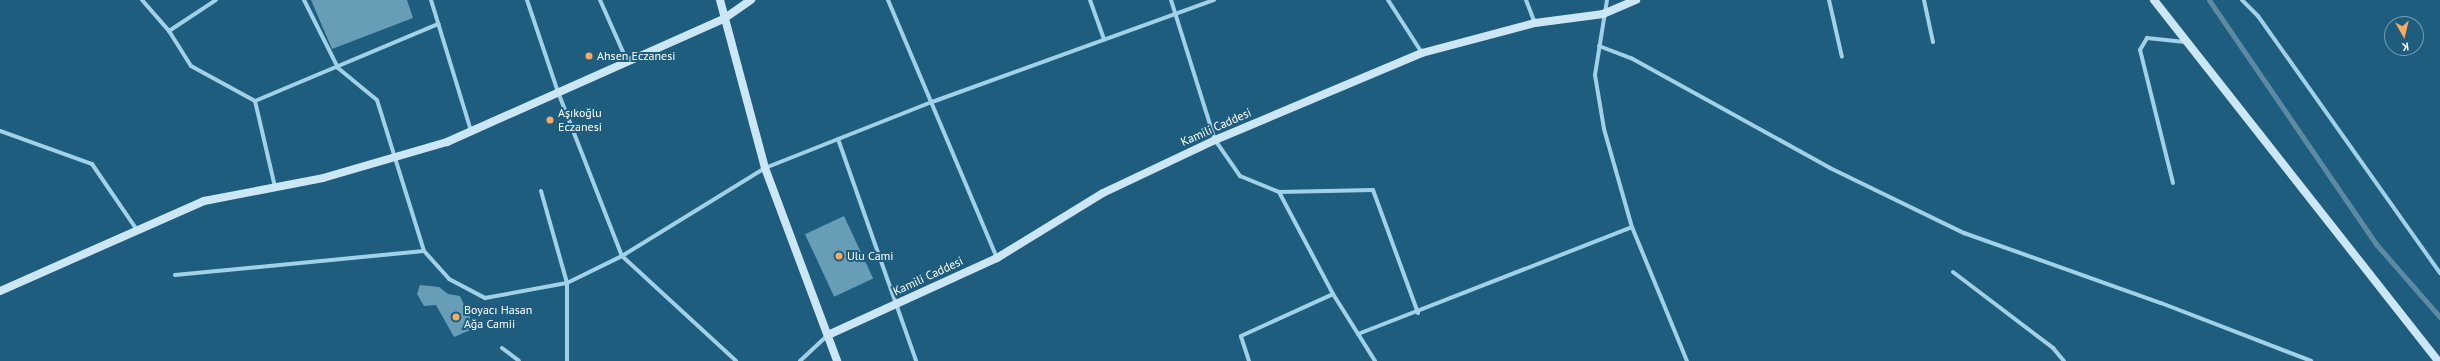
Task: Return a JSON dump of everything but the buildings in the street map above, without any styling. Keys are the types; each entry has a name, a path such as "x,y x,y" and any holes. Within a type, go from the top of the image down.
{"street":[{"path":"142,0 169,31 191,66 255,101 275,187"},
{"path":"169,31 216,0"},
{"path":"304,0 338,68 377,100 424,251 449,279 485,298 567,283 622,256 764,168 932,102 1104,39 1176,16 1214,0"},
{"path":"431,0 472,131"},
{"path":"527,0 558,92 622,256 736,361"},
{"path":"600,0 628,62"},
{"path":"720,0 764,168 838,361"},
{"path":"0,291 204,201 323,178 446,142 725,18 751,0"},
{"path":"888,0 997,258"},
{"path":"1090,0 1104,39"},
{"path":"1170,0 1215,140 1240,176 1279,192 1374,190 1418,313"},
{"path":"1388,0 1422,53"},
{"path":"1526,0 1535,22"},
{"path":"1607,0 1603,14 1595,75 1604,129 1632,227 1687,361"},
{"name":"Kamili Caddesi","path":"828,335 997,258 1103,193 1215,140 1422,53 1535,22 1603,14 1636,0"},
{"path":"1829,0 1842,57"},
{"path":"1924,0 1933,42"},
{"path":"2154,0 2438,361"},
{"path":"2242,0 2258,16 2440,273"},
{"path":"255,101 338,68 438,24"},
{"path":"2173,184 2140,50 2147,38 2186,42"},
{"path":"1599,46 1632,58 1830,168 1964,233 2161,303 2311,361"},
{"path":"0,131 92,164 137,230"},
{"path":"838,139 916,361"},
{"path":"541,191 567,283 567,361"},
{"path":"1279,192 1333,294 1375,361"},
{"path":"1358,334 1418,313 1632,227"},
{"path":"175,275 424,251"},
{"path":"1953,272 2053,348 2064,361"},
{"path":"1249,361 1241,336 1333,294"},
{"path":"800,361 828,335"},
{"path":"502,348 519,361"}],"waterway":[{"path":"2209,0 2376,244 2440,317"}],"place":[{"name":"Ahsen Eczanesi","path":"589,56"},
{"name":"Aşıkoğlu Eczanesi","path":"550,120"},
{"name":"Ulu Cami","path":"839,256"},
{"name":"Boyacı Hasan Ağa Camii","path":"456,317"}]}
